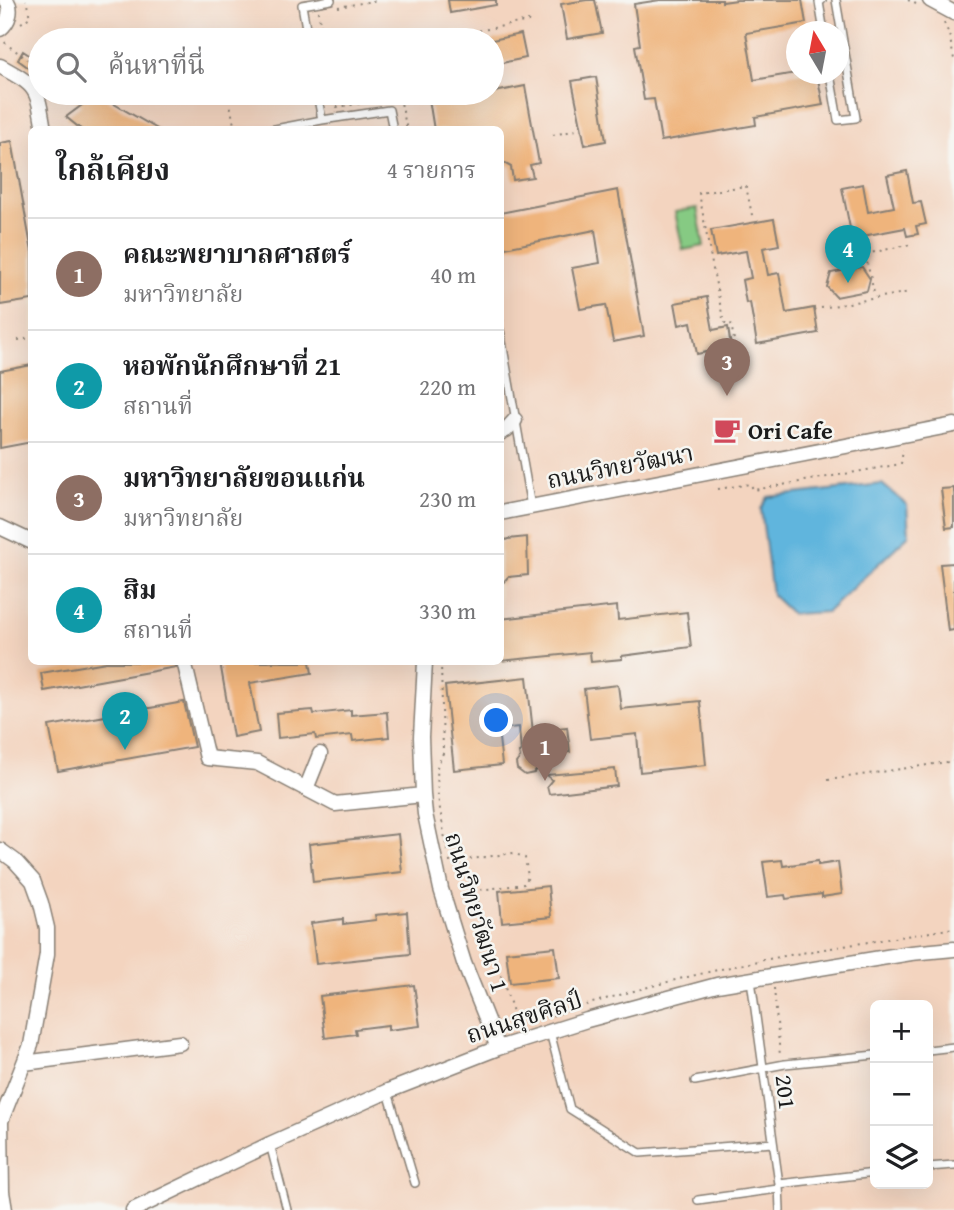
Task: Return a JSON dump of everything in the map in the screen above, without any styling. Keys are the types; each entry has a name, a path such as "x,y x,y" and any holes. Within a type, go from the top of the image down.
{"street":[{"path":"1,32 9,15 9,4 6,0"},
{"path":"923,4 954,13"},
{"path":"0,54 6,69 28,83"},
{"path":"39,105 43,126"},
{"path":"504,431 514,420"},
{"name":"ถนนวิทยวัฒนา","path":"504,512 954,425"},
{"path":"0,527 28,540"},
{"path":"185,665 207,758 257,763 335,804 423,795"},
{"name":"ถนนวิทยวัฒนา 1","path":"425,665 421,737 425,814 441,888 464,963 498,1048"},
{"path":"306,789 320,754"},
{"path":"0,850 15,861 33,881 47,928 42,992 31,1045 1,1121 1,1192 5,1210"},
{"name":"ถนนสุขศิลป์","path":"133,1210 388,1091 458,1062 550,1031 717,985 911,953 954,949"},
{"path":"24,1063 180,1043"}],"lane":[{"path":"822,0 819,2 822,21"},
{"path":"836,0 840,21"},
{"path":"306,28 302,5 331,4"},
{"path":"832,84 838,120 856,118 849,77"},
{"path":"319,105 322,120"},
{"path":"291,126 388,110 392,126"},
{"path":"504,356 531,507"},
{"name":"201","path":"751,979 780,1210"},
{"path":"550,1031 570,1109 640,1153 773,1143"},
{"path":"933,1049 954,1046"},
{"path":"695,1081 781,1065 870,1056"},
{"path":"388,1091 415,1183"},
{"path":"270,1144 287,1210"},
{"path":"933,1167 954,1165"},
{"path":"698,1200 870,1174"}],"path":[{"path":"20,23 30,17 26,0"},
{"path":"331,4 379,0"},
{"path":"908,0 923,4"},
{"path":"917,0 923,4"},
{"path":"318,11 322,28"},
{"path":"939,17 948,34 954,59"},
{"path":"493,28 534,20"},
{"path":"1,32 6,44 28,60"},
{"path":"230,105 234,126"},
{"path":"553,135 582,129"},
{"path":"735,346 731,323 724,323 699,193 746,186 753,220"},
{"path":"866,254 907,245 912,249"},
{"path":"864,249 875,298"},
{"path":"821,308 909,292"},
{"path":"18,340 28,339"},
{"path":"718,489 750,484 754,490 901,464 903,444"},
{"path":"441,665 443,753 437,768 438,797 447,850"},
{"path":"828,780 954,761"},
{"path":"449,863 514,853 525,858 528,877 524,884 473,891 518,1027 582,1005 714,971 954,928"},
{"path":"776,984 774,989 781,1065"}],"shaded area":[{"path":"0,0 954,0 954,1210 0,1210"}],"green space":[{"path":"697,208 704,246 683,250 675,212"}],"water":[{"path":"882,484 907,505 909,535 827,612 792,614 772,595 761,509 768,497"}],"building":[{"path":"448,0 496,0 496,5 450,13"},
{"path":"595,0 602,33 567,39 561,4"},
{"path":"660,0 802,0 806,21 786,21 786,26 746,33 754,80 786,75 786,84 819,84 823,105 755,117 756,125 661,141 654,99 644,100 635,46 640,45 634,4"},
{"path":"521,34 526,58 504,63 504,38"},
{"path":"23,51 28,54 28,67 18,60"},
{"path":"596,77 606,141 585,145 572,81"},
{"path":"525,86 539,163 530,165 533,177 513,180 511,167 504,163 504,126 433,126 430,105 504,105 504,90"},
{"path":"82,105 116,105 152,126 77,126 66,117"},
{"path":"12,141 28,230 28,301 0,305 0,143"},
{"path":"907,171 913,203 921,202 926,224 916,226 918,234 907,236 905,228 852,238 842,188 863,184 868,212 894,207 887,175"},
{"path":"618,190 644,336 613,342 606,305 580,309 572,268 600,263 595,230 504,248 504,212"},
{"path":"774,219 779,245 763,248 768,275 779,273 786,313 814,308 818,333 757,344 750,302 746,303 742,280 751,278 746,251 716,256 711,230"},
{"path":"862,267 870,279 867,291 836,297 827,287 831,273"},
{"path":"707,297 713,330 728,327 731,347 697,354 691,322 679,325 675,303"},
{"path":"28,366 28,443 0,448 0,371"},
{"path":"954,488 954,527 946,528 941,489"},
{"path":"527,537 528,575 508,577 504,582 504,540"},
{"path":"954,563 954,630 948,631 940,564"},
{"path":"617,606 618,620 687,612 691,647 591,662 590,652 504,661 504,619"},
{"path":"88,665 176,665 44,691 41,673"},
{"path":"221,665 311,665 312,673 250,683 259,732 233,737"},
{"path":"527,677 533,732 567,727 570,752 532,755 542,763 534,773 525,775 517,769 516,763 521,752 519,727 498,729 502,765 454,770 445,686"},
{"path":"618,685 621,709 700,701 706,765 640,772 637,734 590,739 584,689"},
{"path":"184,702 194,747 58,771 49,726"},
{"path":"313,710 314,714 351,710 351,715 387,712 389,737 353,741 352,735 316,739 315,734 278,738 276,713"},
{"path":"615,769 617,786 549,794 547,786 552,780 546,775"},
{"path":"398,834 402,872 313,882 309,844"},
{"path":"782,860 783,866 818,861 818,865 838,862 842,894 786,899 785,895 768,897 763,862"},
{"path":"548,886 551,917 502,922 499,891"},
{"path":"407,912 410,954 316,964 311,923 343,919 343,924 376,920 375,915"},
{"path":"555,947 559,978 510,983 506,952"},
{"path":"414,985 420,1026 388,1030 388,1025 355,1029 356,1034 325,1038 320,996"}],"place":[{"name":"สิม","path":"848,283"},
{"name":"มหาวิทยาลัยขอนแก่น","path":"727,396"},
{"name":"Ori Cafe","path":"727,430"},
{"name":"หอพักนักศึกษาที่ 21","path":"125,750"},
{"name":"คณะพยาบาลศาสตร์","path":"545,781"}]}
